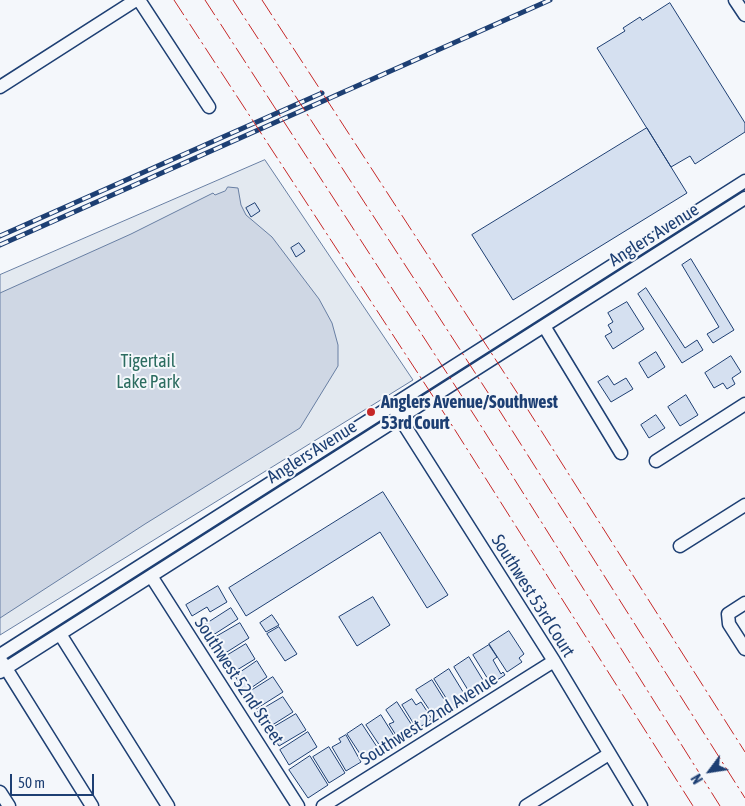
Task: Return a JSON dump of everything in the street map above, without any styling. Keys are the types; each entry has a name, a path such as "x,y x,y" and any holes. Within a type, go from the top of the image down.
{"street":[{"path":"0,87 137,0 209,107"},
{"path":"735,0 745,15"},
{"name":"Anglers Avenue","path":"2,663 392,406 745,182"},
{"name":"Anglers Avenue","path":"2,663 60,634 745,198"},
{"path":"544,326 621,453"},
{"path":"656,461 745,404"},
{"name":"Southwest 53rd Court","path":"392,406 554,661 641,806"},
{"path":"680,546 745,506"},
{"name":"Southwest 52nd Street","path":"151,576 298,806"},
{"path":"745,603 728,614 729,624 745,649"},
{"path":"60,634 168,806"},
{"name":"Southwest 22nd Avenue","path":"323,806 554,661"},
{"path":"2,663 92,806"},
{"path":"526,806 610,754"},
{"path":"0,792 9,806"}],"green space":[{"name":"Tigertail Lake Park","path":"265,160 413,380 0,635 0,275"}],"shaded area":[{"name":"Tigertail Lake Park","path":"228,187 238,188 241,205 246,215 272,237 319,299 332,323 338,345 338,366 300,428 145,524 0,618 0,293 131,234 213,193 215,195 225,191"}],"building":[{"path":"670,3 745,123 745,132 695,164 690,156 671,167 597,48 625,31 623,28 640,17 642,20"},
{"path":"647,128 687,193 513,300 472,235"},
{"path":"255,203 260,211 251,217 246,208"},
{"path":"299,243 305,251 296,257 291,248"},
{"path":"691,259 734,330 713,343 707,334 719,327 682,265"},
{"path":"646,288 685,348 697,340 703,350 682,363 638,294"},
{"path":"627,302 644,329 613,349 605,336 612,332 608,325 613,322 608,313"},
{"path":"656,352 665,367 648,378 639,363"},
{"path":"731,356 741,372 732,378 735,384 727,389 723,383 714,388 705,373"},
{"path":"608,376 614,385 626,378 633,389 611,402 598,382"},
{"path":"686,395 698,415 680,426 668,407"},
{"path":"656,415 665,428 649,438 641,425"},
{"path":"383,492 448,595 427,608 380,532 246,616 229,588"},
{"path":"218,586 227,602 210,612 207,607 192,616 186,605"},
{"path":"373,597 390,625 357,646 339,617"},
{"path":"231,608 238,619 210,637 203,626"},
{"path":"272,615 279,625 266,632 260,623"},
{"path":"240,623 249,638 219,657 209,641"},
{"path":"279,627 297,654 285,661 267,634"},
{"path":"509,631 524,654 519,658 522,662 507,672 489,644"},
{"path":"246,644 255,659 232,673 223,658"},
{"path":"489,645 497,657 493,660 501,674 503,672 505,675 491,684 473,655"},
{"path":"469,657 486,685 471,695 454,667"},
{"path":"257,661 267,677 245,692 235,676"},
{"path":"449,669 468,700 453,709 434,679"},
{"path":"273,677 283,692 256,709 246,694"},
{"path":"432,680 452,712 437,721 416,690"},
{"path":"283,697 293,712 266,729 256,713"},
{"path":"412,699 416,705 421,702 432,719 417,729 402,705"},
{"path":"397,702 415,730 399,740 389,724 394,722 386,710"},
{"path":"296,714 306,730 279,746 269,730"},
{"path":"381,715 394,736 380,746 366,725"},
{"path":"362,724 379,750 364,760 347,734"},
{"path":"308,732 317,747 289,765 280,750"},
{"path":"346,735 361,762 346,771 332,747 341,742 339,739"},
{"path":"329,747 345,773 329,783 313,757"},
{"path":"310,756 328,785 308,798 289,770"}],"railway":[{"path":"0,245 550,0"},
{"path":"0,236 322,93"}],"power":[{"path":"174,0 455,430 693,806"},
{"path":"205,0 476,418 720,806"},
{"path":"233,0 496,405 745,798"},
{"path":"262,0 516,391 745,752"}],"place":[{"name":"Anglers Avenue/Southwest 53rd Court","path":"371,412"}]}
